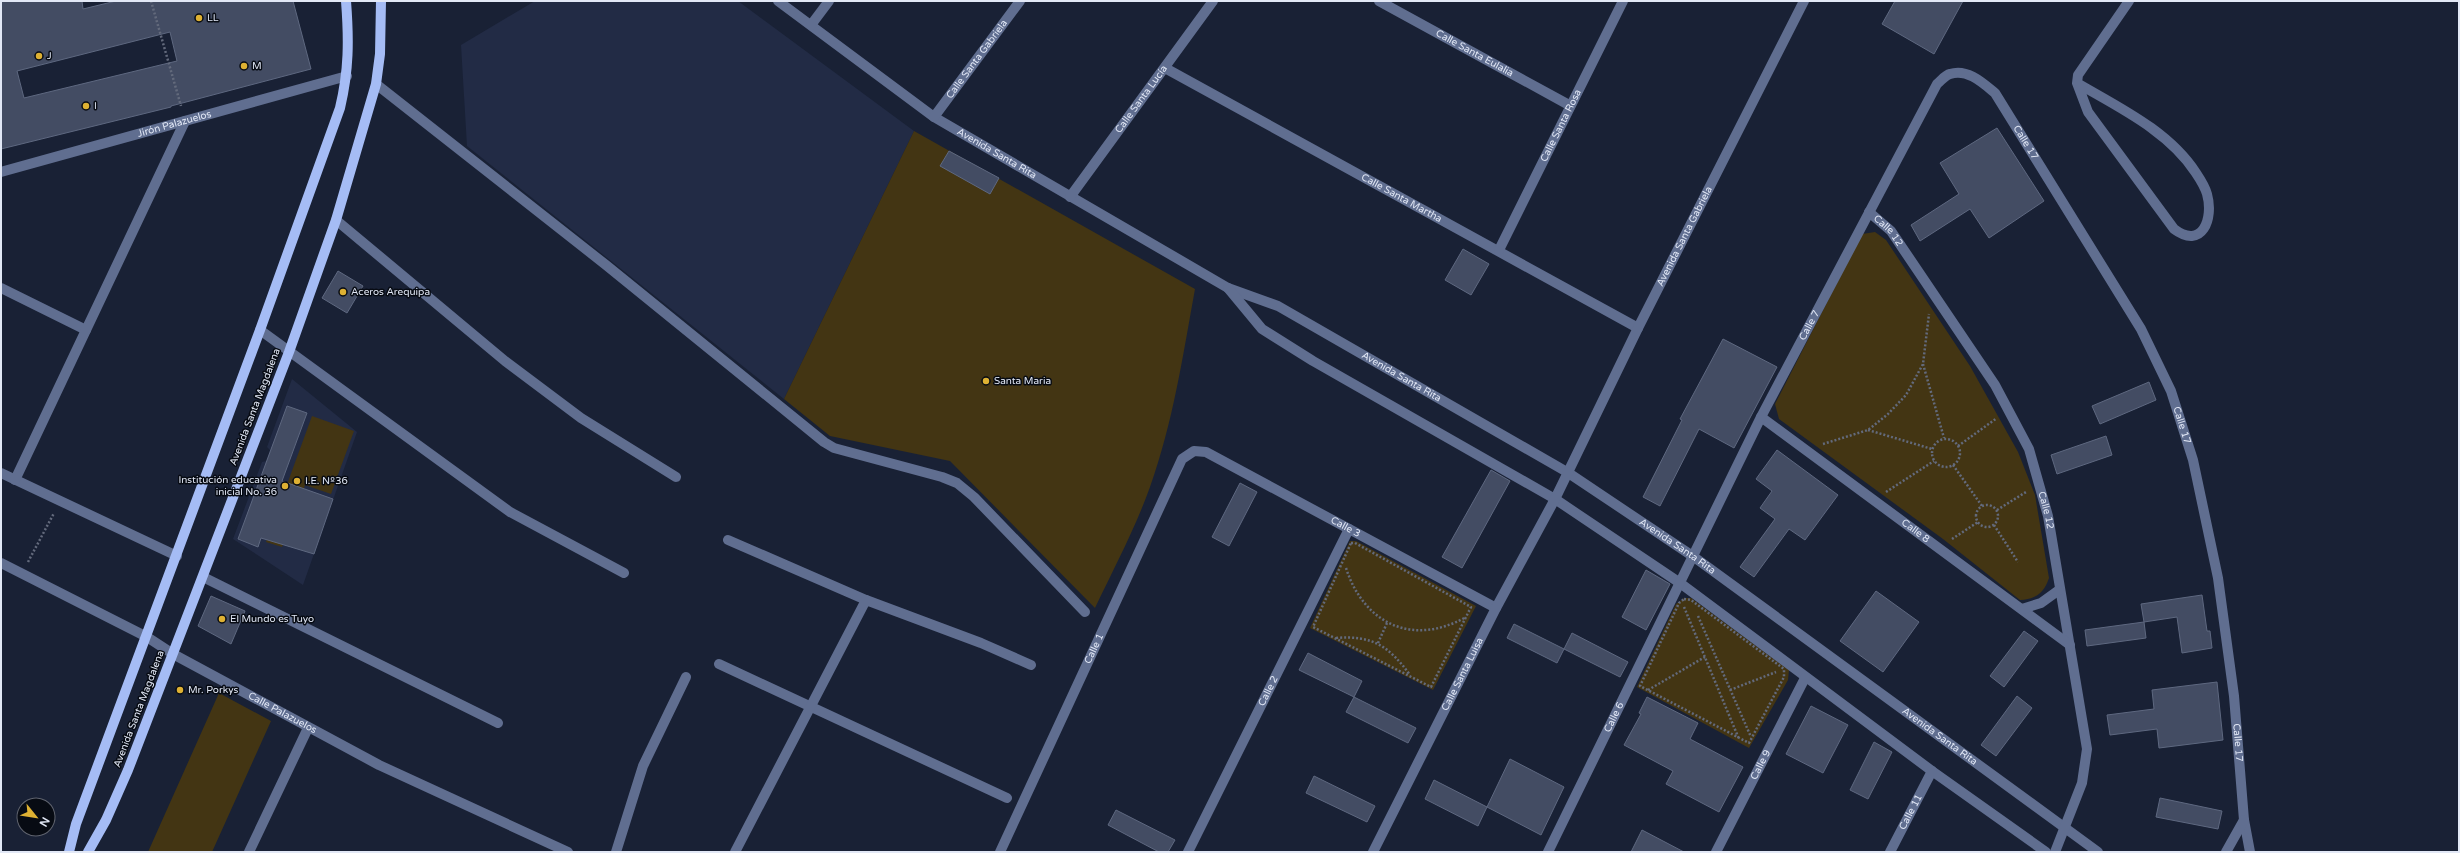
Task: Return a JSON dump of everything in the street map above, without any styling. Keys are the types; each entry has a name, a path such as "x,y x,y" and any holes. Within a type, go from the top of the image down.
{"main road":[{"name":"Avenida Santa Magdalena","path":"68,852 76,824 177,556 340,108 347,76 349,43 346,1"},
{"name":"Avenida Santa Magdalena","path":"88,852 106,820 128,770 289,352 336,220 376,84 380,54 381,1"}],"street":[{"name":"Avenida Santa Rita","path":"778,1 871,72 934,117 1228,288 1278,306 1567,472 1694,557 2098,852"},
{"path":"811,25 829,1"},
{"name":"Calle Santa Gabriela","path":"934,117 1020,1"},
{"name":"Calle Santa Lucía","path":"1070,197 1213,1"},
{"name":"Calle Santa Eulalia","path":"1379,1 1569,105"},
{"name":"Calle Santa Rosa","path":"1499,250 1569,105 1623,1"},
{"name":"Avenida Santa Gabriela","path":"1555,499 1638,328 1804,1"},
{"path":"2077,83 2141,122 2184,158 2207,194 2209,212 2207,224 2200,234 2191,237 2183,235 2174,229 2088,112 2077,83 2078,75 2129,1"},
{"name":"Calle Santa Martha","path":"1165,68 1499,250 1638,328"},
{"name":"Calle 17","path":"1949,74 1966,73 1979,79 1995,93 2140,329 2171,391 2193,460 2218,578 2234,696 2244,820 2250,852"},
{"name":"Calle 7","path":"1680,583 1761,417 1937,84 1949,74"},
{"name":"Jirón Palazuelos","path":"1,172 347,76"},
{"path":"376,84 606,265 824,442 834,448 956,483 974,497 1085,612"},
{"path":"15,480 185,121"},
{"name":"Calle 12","path":"1870,212 1891,231 1926,282 1995,385 2029,449 2048,516 2087,749 2082,783 2055,852"},
{"path":"336,220 506,361 562,404 676,477"},
{"path":"1,288 86,330"},
{"name":"Avenida Santa Rita","path":"1228,288 1262,329 1313,361 1555,499 1680,583 1805,678 2046,852"},
{"path":"260,330 510,512 624,573"},
{"name":"Calle 8","path":"1761,417 2070,645"},
{"name":"Calle 3","path":"1194,451 1206,452 1496,608"},
{"name":"Calle 1","path":"1000,852 1182,459 1194,451"},
{"path":"1,473 59,502 177,556"},
{"name":"Calle Santa Luisa","path":"1373,852 1496,608 1555,499"},
{"name":"Calle 2","path":"1188,852 1349,529"},
{"path":"728,540 866,600 981,643 1031,665"},
{"name":"Calle Palazuelos","path":"1,563 146,637 173,654 308,728 386,768 568,852"},
{"path":"203,577 498,723"},
{"name":"Calle 6","path":"1548,852 1680,583"},
{"path":"2022,609 2041,603 2060,590"},
{"path":"735,852 866,600"},
{"path":"719,664 1007,798"},
{"path":"616,852 643,766 686,678"},
{"name":"Calle 9","path":"1716,852 1805,678"},
{"path":"249,852 308,728"},
{"name":"Calle 11","path":"1890,852 1932,771"},
{"path":"2226,852 2244,820"}],"path":[{"path":"151,1 185,121"},
{"path":"1825,449 1819,444 1868,430 1888,414 1906,395 1923,364 1929,311 1934,318"},
{"path":"1923,364 1944,438"},
{"path":"1993,411 2000,424"},
{"path":"1958,446 1997,418"},
{"path":"1868,430 1932,449"},
{"path":"1944,438 1955,442 1960,453 1958,460 1953,465 1947,467 1934,461 1932,449 1939,440 1944,438"},
{"path":"1885,493 1934,461"},
{"path":"1953,465 1982,506"},
{"path":"2024,485 2028,497"},
{"path":"1879,488 1891,497"},
{"path":"1997,510 2026,492"},
{"path":"22,574 59,502"},
{"path":"1988,505 1997,510 1997,521 1994,525 1988,527 1978,522 1976,516 1982,506 1988,505"},
{"path":"1956,545 1950,540 1978,522"},
{"path":"1994,525 2018,562"},
{"path":"1351,543 1355,543 1471,607 1432,687 1313,627 1343,560 1351,543"},
{"path":"1343,560 1350,582 1359,597 1373,613 1386,623 1406,630 1426,631 1446,627 1466,617"},
{"path":"1691,600 1694,607"},
{"path":"1691,600 1784,669 1784,677 1749,743 1640,686 1679,603 1682,601 1691,600"},
{"path":"1682,601 1739,739"},
{"path":"1697,614 1752,738"},
{"path":"1378,643 1386,623"},
{"path":"1335,638 1349,637 1378,643 1398,660 1410,676"},
{"path":"1648,690 1705,657"},
{"path":"1730,690 1784,669"}],"shaded area":[{"path":"535,1 738,1 914,131 784,399 467,146 461,45"},
{"name":"Santa Maria","path":"914,131 1195,289 1177,389 1158,463 1138,518 1095,608 950,461 830,436 784,399"},
{"path":"1875,232 1886,240 1970,366 2018,452 2035,495 2049,578 2045,588 2035,597 2020,600 1943,539 1779,419 1775,404 1862,234"},
{"name":"I.E. Nº36","path":"292,379 357,432 303,585 233,539 262,462 266,461 270,450 267,447"},
{"path":"312,416 354,431 331,494 305,485 282,547 266,542"},
{"path":"1350,541 1356,541 1476,606 1433,690 1310,628"},
{"path":"1684,598 1691,598 1789,670 1788,680 1749,748 1637,687 1676,604"},
{"path":"219,693 271,721 212,852 148,852"}],"building":[{"path":"1,1 82,1 83,9 116,1 293,1 311,69 171,107 1,149","holes":["170,32 177,61 24,98 17,71"]},
{"path":"1895,1 1963,1 1934,54 1882,24"},
{"path":"1997,128 2044,201 1989,238 1970,209 1920,241 1911,225 1959,194 1940,163"},
{"path":"949,151 999,178 990,194 940,166"},
{"path":"1463,249 1489,264 1471,295 1445,280"},
{"name":"Aceros Arequipa","path":"338,271 363,286 347,313 322,298"},
{"path":"1723,339 1777,367 1734,448 1699,429 1660,506 1643,497 1682,420 1680,419"},
{"path":"2149,382 2156,400 2100,424 2092,406"},
{"path":"287,406 307,413 282,481 333,499 314,554 261,538 258,547 238,539"},
{"path":"2106,436 2112,455 2057,474 2051,455"},
{"path":"1777,450 1838,495 1805,540 1789,529 1754,577 1740,567 1775,519 1760,508 1772,491 1756,479"},
{"path":"1491,470 1510,481 1462,568 1442,557"},
{"path":"1240,483 1257,492 1229,546 1212,537"},
{"path":"1646,570 1670,584 1646,630 1622,617"},
{"path":"1876,591 1919,622 1883,672 1840,641"},
{"path":"2202,595 2207,631 2210,631 2212,648 2182,653 2177,617 2144,622 2141,604"},
{"name":"El Mundo es Tuyo","path":"211,596 245,611 231,644 198,626"},
{"path":"2144,622 2146,638 2087,646 2085,630"},
{"path":"1514,624 1564,649 1557,663 1507,638"},
{"path":"2024,631 2038,641 2004,687 1990,676"},
{"path":"1572,633 1628,662 1620,677 1564,649"},
{"path":"1308,653 1362,681 1354,697 1299,670"},
{"path":"2217,682 2223,740 2159,748 2157,729 2110,735 2107,715 2154,709 2152,690"},
{"path":"2017,696 2032,708 1996,756 1981,745"},
{"path":"1354,697 1416,728 1408,743 1346,712"},
{"path":"1647,697 1698,723 1690,739 1743,767 1719,812 1666,784 1673,771 1624,745 1641,714 1639,713"},
{"path":"1811,706 1848,725 1823,773 1786,754"},
{"path":"1874,742 1892,752 1868,799 1850,790"},
{"path":"1510,759 1564,787 1541,835 1487,807"},
{"path":"1314,776 1375,806 1367,822 1306,793"},
{"path":"1434,780 1487,807 1478,826 1425,799"},
{"path":"2160,798 2222,811 2218,829 2156,817"},
{"path":"1116,810 1175,840 1168,852 1159,852 1108,825"},
{"path":"1642,830 1684,852 1631,852"}],"place":[{"name":"LL","path":"199,18"},
{"name":"J","path":"39,56"},
{"name":"M","path":"244,66"},
{"name":"I","path":"86,106"},
{"name":"Aceros Arequipa","path":"343,292"},
{"name":"Santa Maria","path":"986,381"},
{"name":"I.E. Nº36","path":"297,481"},
{"name":"Institución educativa inicial No. 36","path":"285,486"},
{"name":"El Mundo es Tuyo","path":"222,619"},
{"name":"Mr. Porkys","path":"180,690"}]}
